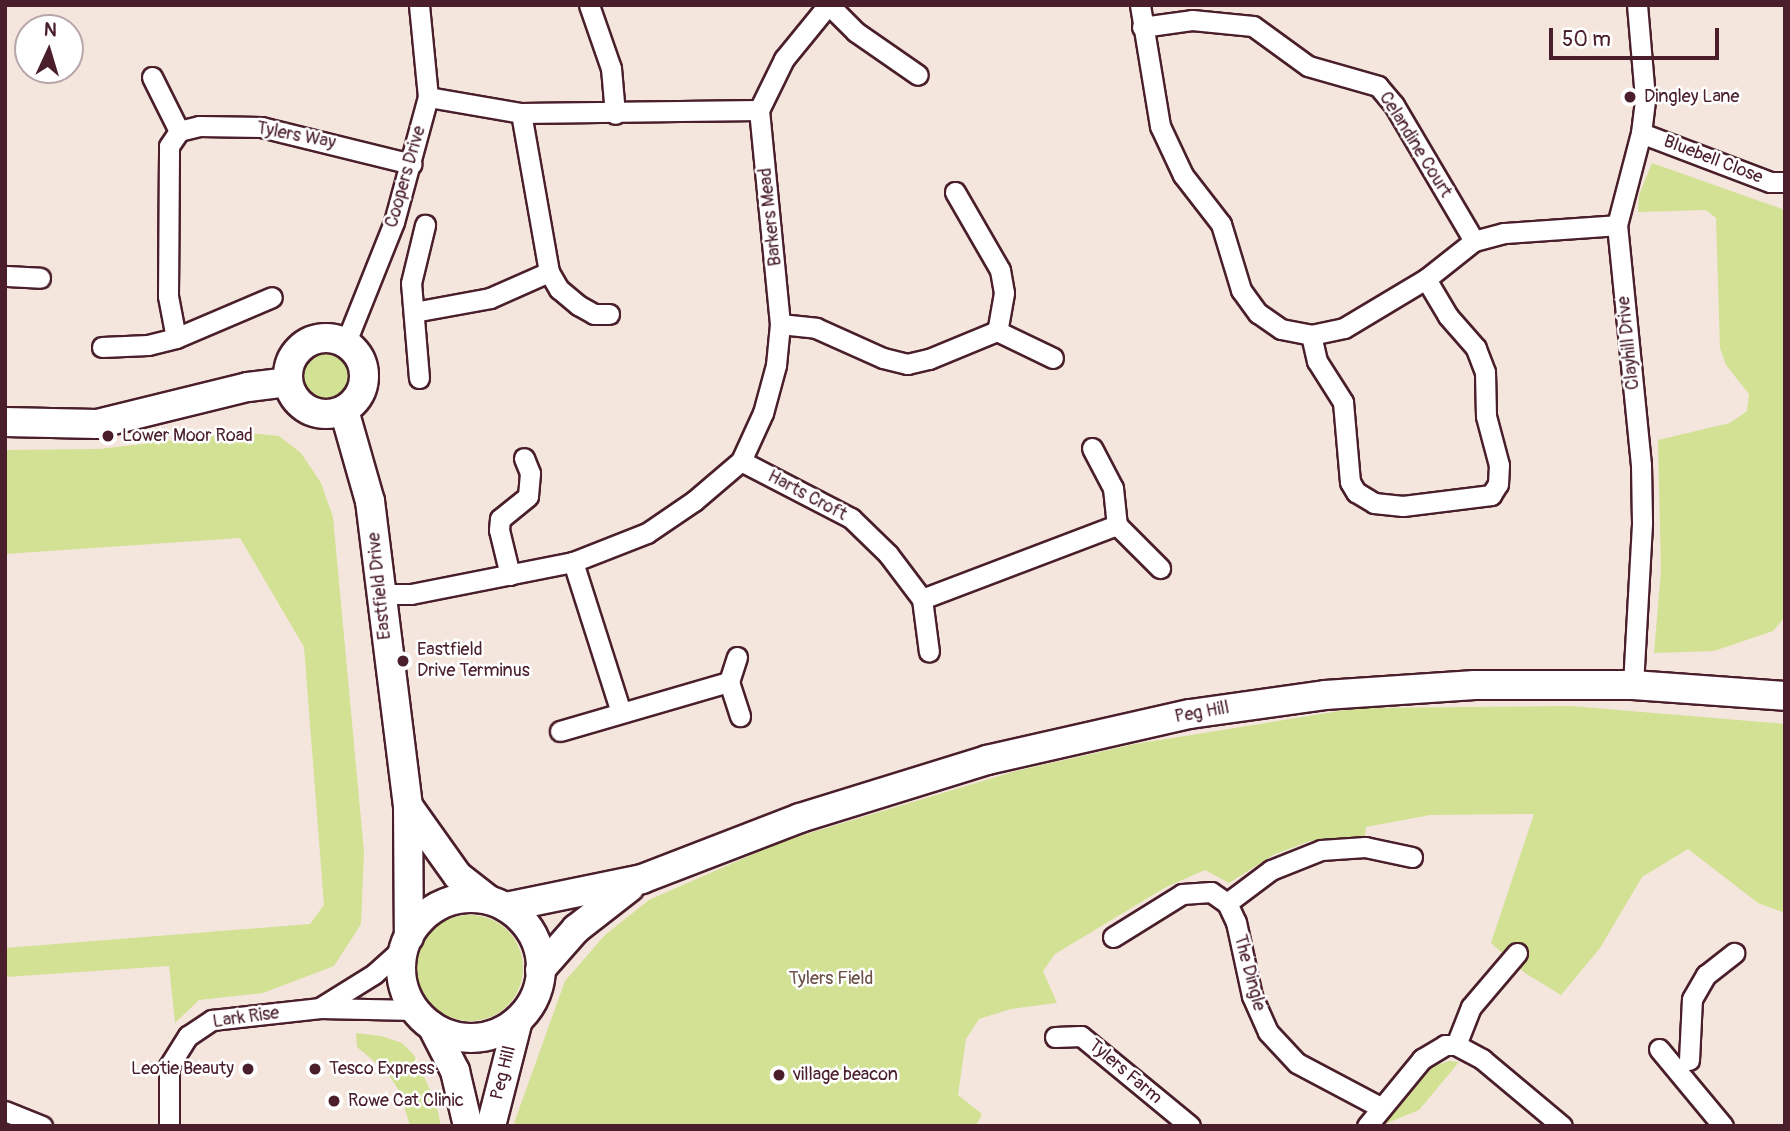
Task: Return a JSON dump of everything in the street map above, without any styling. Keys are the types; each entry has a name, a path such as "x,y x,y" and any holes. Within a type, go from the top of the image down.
{"main road":[{"path":"318,338 346,342 356,351 365,377 355,402 344,410 316,413 298,401 288,382 288,368 304,344 318,338"},
{"path":"5,422 97,424 248,387 288,382"},
{"name":"Eastfield Drive","path":"344,410 366,478 408,806 406,942"},
{"name":"Peg Hill","path":"642,879 876,792 1056,742 1178,716 1408,688 1633,685 1785,696"},
{"name":"Eastfield Drive","path":"408,806 458,876 496,903"},
{"path":"496,903 533,934 540,970 533,1001 518,1020 499,1032 476,1038 453,1035 423,1018 404,990 406,942 429,912 448,901 496,903 642,879"},
{"path":"540,970 576,929 642,879"},
{"name":"Peg Hill","path":"423,1018 455,1071 468,1126"},
{"name":"Peg Hill","path":"491,1126 518,1020"}],"street":[{"name":"Coopers Drive","path":"346,342 394,222 412,164 428,97 419,5"},
{"path":"589,5 611,68 615,114"},
{"path":"428,97 521,113 615,114 759,110 784,59 828,5 856,32 918,75"},
{"path":"1140,5 1160,127 1183,175 1221,224 1241,290 1258,313 1281,328 1311,335 1344,328 1426,279 1474,241 1504,233 1617,225"},
{"name":"Clayhill Drive","path":"1633,685 1642,522 1641,465 1617,225 1641,133 1645,98 1637,5"},
{"name":"Celandine Court","path":"1142,27 1192,20 1253,26 1308,66 1378,86 1394,105 1474,241"},
{"path":"152,77 179,131 169,146 168,296 176,338"},
{"name":"Barkers Mead","path":"381,594 411,594 573,562 647,533 694,501 741,461 763,414 776,365 780,324 759,110"},
{"path":"521,113 549,272 559,289 579,305 594,314 609,314"},
{"name":"Tylers Way","path":"179,131 200,126 261,127 412,164"},
{"name":"Bluebell Close","path":"1641,133 1770,182 1785,181"},
{"path":"955,192 1000,270 1004,293 997,331"},
{"path":"419,379 411,283 425,225"},
{"path":"414,312 490,298 549,272"},
{"path":"5,276 40,278"},
{"path":"1311,335 1317,361 1343,402 1350,482 1356,492 1374,503 1403,506 1491,495 1499,484 1499,465 1486,416 1485,372 1476,348 1448,316 1426,279"},
{"path":"102,347 176,338 272,297"},
{"path":"780,324 816,328 883,358 907,363 929,359 997,331 1053,358"},
{"path":"1092,448 1113,488 1116,525 1160,568"},
{"path":"510,575 499,530 500,519 528,496 530,473 524,458"},
{"name":"Harts Croft","path":"741,461 851,518 888,554 922,599 929,652"},
{"path":"922,599 1116,525"},
{"path":"573,562 621,712"},
{"path":"737,657 729,682 740,716"},
{"path":"559,731 729,682"},
{"path":"1113,937 1193,891 1211,892 1227,903 1272,870 1321,850 1365,847 1412,857"},
{"name":"The Dingle","path":"1227,903 1236,922 1252,996 1268,1032 1297,1063 1380,1107"},
{"name":"Lark Rise","path":"320,1008 374,974 406,942"},
{"path":"1456,1045 1471,1007 1517,953"},
{"path":"1723,1126 1689,1061 1692,999 1706,975 1734,953"},
{"name":"Lark Rise","path":"169,1126 169,1066 176,1051 199,1026 229,1016 320,1008 423,1018"},
{"name":"Tylers Farm","path":"1055,1037 1081,1036 1190,1126"},
{"path":"1367,1126 1422,1059 1445,1045 1456,1045 1482,1059 1562,1126"},
{"path":"1659,1049 1689,1061"},
{"path":"5,1111 42,1126"}],"green space":[{"path":"1652,163 1785,210 1785,617 1773,631 1714,651 1654,653 1661,571 1658,440 1730,423 1747,411 1749,394 1726,365 1720,348 1716,218 1706,210 1638,212 1639,195"},
{"path":"326,352 335,353 343,359 349,367 349,385 343,393 335,399 326,400 317,399 309,393 303,385 302,376 303,367 309,359 317,353"},
{"path":"239,432 279,436 301,453 321,483 333,517 364,852 361,924 334,966 263,993 199,1000 175,1023 169,966 5,977 5,948 310,924 324,905 304,647 240,538 5,554 5,450 100,449"},
{"name":"Tylers Field","path":"1570,706 1785,724 1785,913 1758,903 1688,849 1642,877 1600,948 1561,995 1525,973 1491,943 1534,814 1430,815 1366,827 1365,837 1310,841 1273,855 1229,883 1205,870 1166,887 1055,954 1043,971 1057,1003 1011,1009 979,1019 966,1039 958,1095 982,1114 976,1126 513,1126 565,981 605,935 649,900 783,841 1016,771 1135,744 1358,708"},
{"path":"470,915 490,919 507,931 519,948 523,968 519,988 507,1005 490,1017 470,1021 450,1017 433,1005 421,988 417,968 421,948 433,931 450,919"},
{"path":"356,1033 381,1036 402,1043 414,1055 436,1103 441,1126 410,1126 400,1092 387,1072 357,1047"},
{"path":"1449,1061 1459,1062 1419,1110 1380,1126 1416,1081 1431,1067"}],"place":[{"name":"Dingley Lane","path":"1630,97"},
{"name":"Lower Moor Road","path":"108,436"},
{"name":"Eastfield Drive Terminus","path":"403,661"},
{"name":"Leotie Beauty","path":"248,1069"},
{"name":"Tesco Express","path":"315,1069"},
{"name":"village beacon","path":"779,1075"},
{"name":"Rowe Cat Clinic","path":"334,1101"}]}
